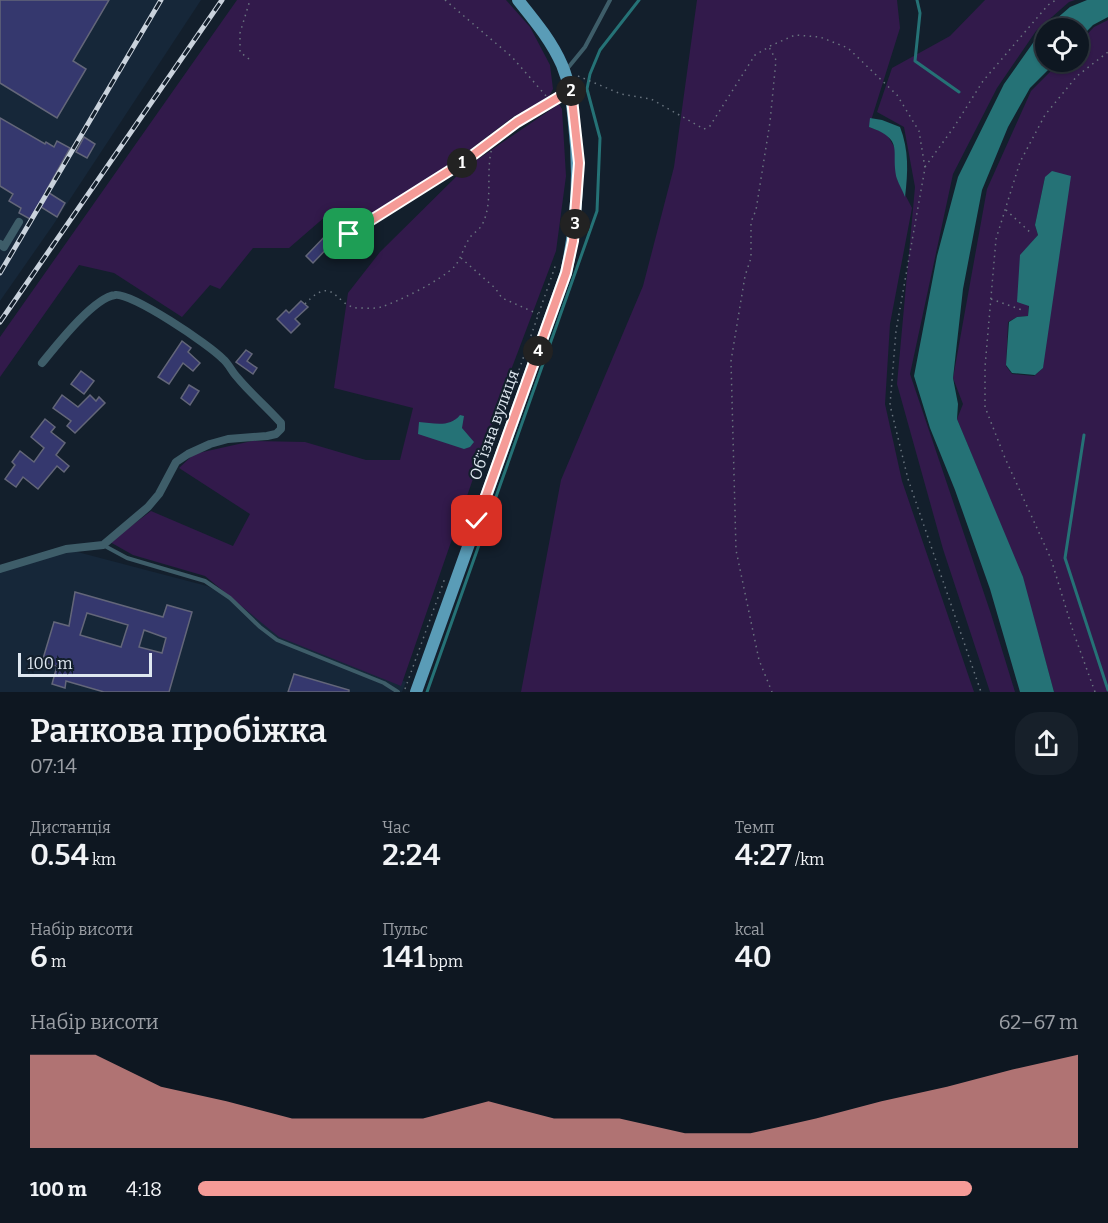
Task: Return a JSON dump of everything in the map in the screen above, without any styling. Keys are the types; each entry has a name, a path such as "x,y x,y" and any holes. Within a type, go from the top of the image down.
{"main road":[{"name":"Обʼїзна вулиця","path":"416,692 566,273 573,241 579,163 571,90 564,71 542,29 518,0"}],"street":[{"path":"0,244 4,247 19,222"},
{"path":"0,569 66,549 103,544 148,507 159,494 176,462 210,444 276,434 281,429 281,423 237,378 224,359 144,304 124,295 112,295 94,307 74,325 42,363"}],"lane":[{"path":"564,71 575,62 610,0"},
{"path":"349,234 465,161 517,122 571,90"},
{"path":"103,544 127,558 205,581 230,598 277,640 384,683 398,692"}],"path":[{"path":"249,59 240,52 240,33 250,0"},
{"path":"445,0 513,57 552,102"},
{"path":"925,168 954,128 983,81 1048,5 1056,0"},
{"path":"585,79 621,94 651,99 704,129 710,126 755,55 795,35 820,37 848,48 883,80 903,104 919,130 925,168 896,331 890,405 908,479 981,692"},
{"path":"769,47 774,52 776,60 770,122 756,210 751,222 750,258 731,360 738,568 759,660 772,692"},
{"path":"1095,692 1072,631 1051,559 1005,458 985,407 990,299 996,239 1020,162 1045,115 1077,76 1108,52"},
{"path":"305,304 311,297 325,291 336,293 344,302 355,308 380,307 439,279 454,266 472,236 482,225 486,210 488,161 495,139"},
{"path":"1005,210 1032,234"},
{"path":"460,257 495,288 501,298 539,314"},
{"path":"520,369 556,264"},
{"path":"990,299 1022,310"},
{"path":"403,692 446,573"}],"shaded area":[{"path":"0,0 201,0 53,225 0,301"},
{"path":"237,0 506,0 530,27 550,65 553,89 548,98 513,117 446,168 366,217 334,209 289,248 253,248 220,289 210,285 182,317 114,273 79,265 0,377 0,337"},
{"path":"697,0 897,0 900,28 869,127 886,133 896,150 897,179 912,208 890,324 885,404 902,481 974,692 521,692 561,480 643,286 674,167"},
{"path":"985,0 1075,0 1069,2 1051,18 1035,18 1035,32 997,88 953,174 910,374 1015,692 990,692 943,549 897,384 915,187 904,127 877,112 892,68 950,36"},
{"path":"1087,0 1108,0 1108,17 1089,29 1089,18 1057,18 1070,7"},
{"path":"1108,20 1108,692 1054,692 1022,577 957,419 963,404 953,378 987,189 1031,91 1050,72 1089,72 1089,32","holes":["1045,177 1043,368 1034,376 1012,374 1006,366 1008,322 1017,317 1028,316 1033,241 1038,235 1035,225"]},
{"path":"1035,40 1035,72 1046,72 1030,88 1008,127 982,190 963,289 953,378 958,404 957,419 1023,577 1054,692 1020,692 990,589 930,428 914,376 937,256 958,177 1004,84"},
{"path":"559,104 562,109 566,176 556,251 508,378 401,686 279,637 205,576 133,555 110,542 151,511 233,546 250,514 179,468 194,454 252,441 305,442 366,460 400,460 413,408 334,388 348,293 380,252 465,168"},
{"path":"870,118 900,127 907,161 905,197 897,179 892,142 881,132 869,127"},
{"path":"1052,171 1071,176 1043,368 1035,375 1012,373 1006,365 1009,322 1017,317 1028,316 1029,306 1017,302 1020,255 1038,235 1035,225 1045,177"},
{"path":"460,415 464,416 462,428 474,442 470,447 464,449 418,434 419,422 446,423"},
{"path":"66,549 207,586 406,682 402,692 0,692 0,570"}],"building":[{"path":"0,0 109,0 73,61 86,69 57,118 0,83"},
{"path":"0,118 45,144 46,142 54,147 57,141 70,148 46,191 65,203 57,217 38,205 30,219 19,213 21,208 9,201 13,194 0,186"},
{"path":"84,137 95,144 87,158 76,152"},
{"path":"328,233 335,240 313,263 306,256"},
{"path":"301,301 308,307 295,319 300,324 291,333 277,319 286,310 289,313"},
{"path":"182,341 191,348 188,352 200,363 193,371 183,363 169,384 158,377"},
{"path":"246,350 252,354 247,361 257,368 253,374 236,362"},
{"path":"81,371 94,381 84,394 71,384"},
{"path":"189,385 199,391 190,405 181,398"},
{"path":"62,395 78,407 90,395 96,401 99,397 105,403 75,433 67,426 71,421 53,408"},
{"path":"45,419 55,427 51,432 65,443 56,455 69,466 64,472 57,466 38,489 23,477 16,487 5,479 15,465 12,462 20,451 34,462 44,448 31,437"},
{"path":"75,592 163,617 167,605 192,612 169,692 104,692 66,681 65,688 52,684 57,666 42,662 54,622 69,626","holes":["87,613 128,625 121,647 80,635","144,630 166,638 162,653 139,647"]},
{"path":"294,674 349,690 349,692 288,692"}],"waterway":[{"path":"427,692 597,211 600,138 587,89 590,74 600,50 639,0"},
{"path":"917,0 920,13 915,61 959,92"},
{"path":"1084,435 1065,558 1108,690"}],"railway":[{"path":"0,273 161,0"},
{"path":"0,322 222,0"}],"route":[{"path":"349,234 465,161 517,122 571,90 579,163 573,241 566,273 477,521"}]}
